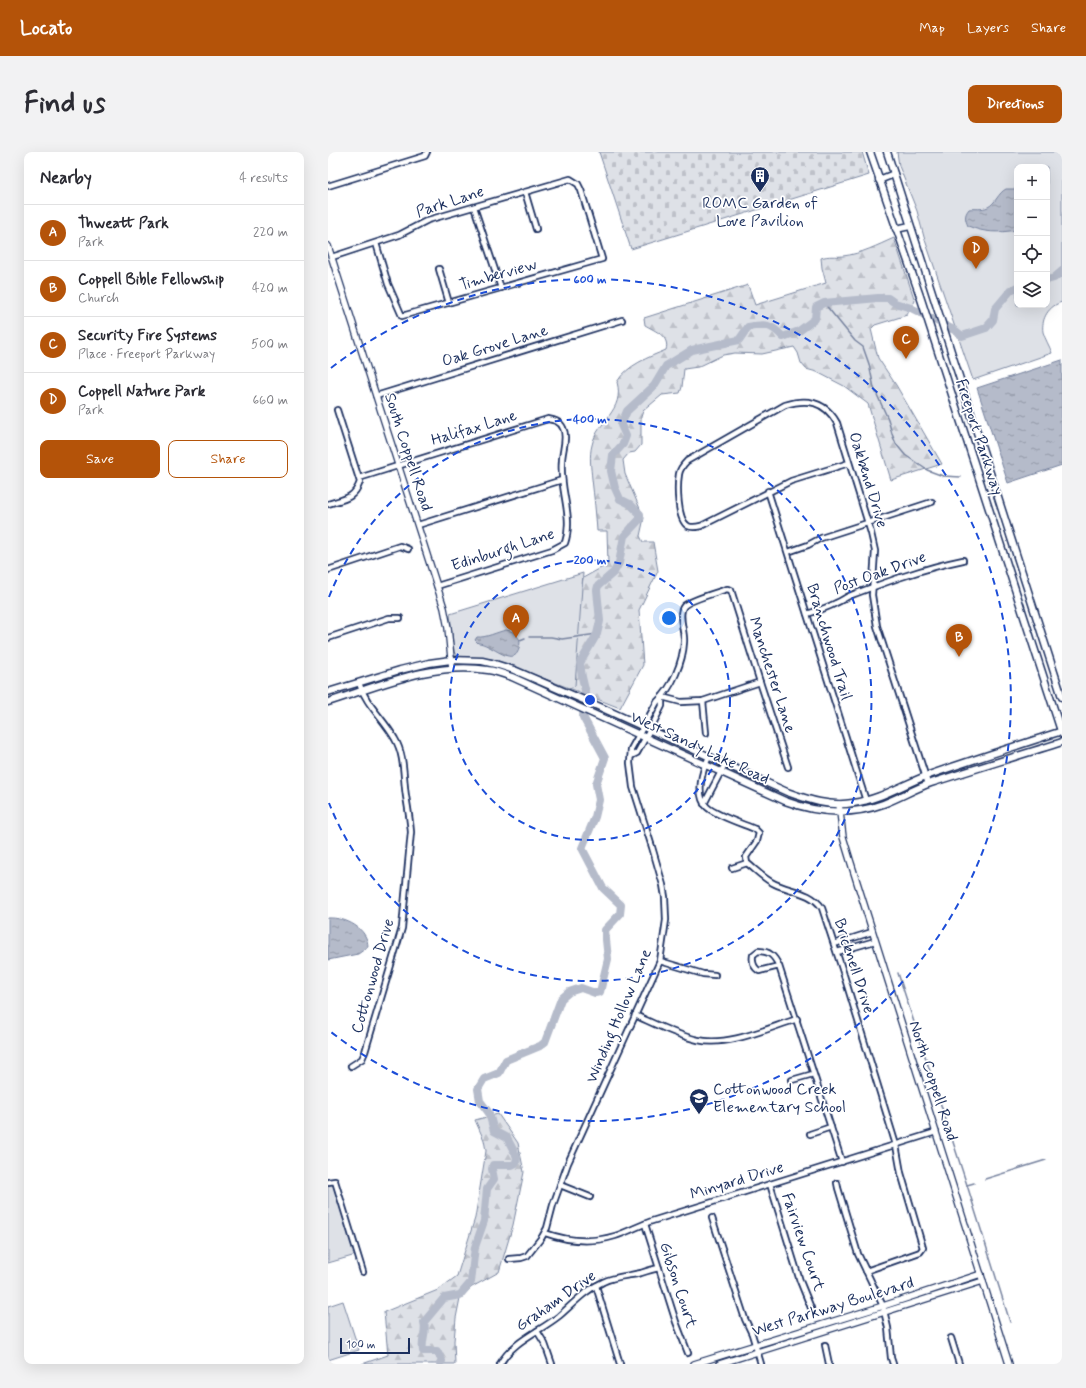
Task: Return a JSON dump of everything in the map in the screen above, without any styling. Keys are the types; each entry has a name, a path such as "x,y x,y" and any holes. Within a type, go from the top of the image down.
{"main road":[{"name":"Freeport Parkway","path":"870,152 920,296 1062,732"},
{"name":"Freeport Parkway","path":"887,152 1062,697"},
{"path":"879,180 894,174"},
{"path":"896,229 910,226"},
{"path":"990,513 1002,509"},
{"path":"1013,584 1024,580"},
{"path":"1035,652 1046,649"},
{"name":"West Sandy Lake Road","path":"328,692 429,663 451,660 495,664 514,670 562,690 800,797 816,802 840,804 852,804 866,801 925,776 1062,732"},
{"name":"West Sandy Lake Road","path":"328,702 417,674 438,669 452,668 488,670 512,677 785,801 817,810 840,812 858,811 884,804 928,784 1062,742"}],"street":[{"path":"328,186 426,154"},
{"name":"Park Lane","path":"332,257 403,233 428,220 570,179 578,184 602,259"},
{"path":"525,192 536,229"},
{"path":"474,206 501,288"},
{"name":"Timberview","path":"376,243 388,284 402,316 602,259"},
{"name":"South Coppell Road","path":"328,246 446,616 452,668"},
{"path":"439,269 449,303"},
{"name":"Oak Grove Lane","path":"376,396 622,320"},
{"name":"Oakbend Drive","path":"768,491 708,523 692,528 687,526 680,513 678,484 681,469 687,461 784,405 802,401 809,402 825,409 831,414 836,423 868,522 875,551 873,608 879,635 928,784"},
{"path":"328,504 353,494 357,491 360,482 337,410"},
{"name":"Halifax Lane","path":"359,478 548,419 554,420 563,427 565,436"},
{"name":"Edinburgh Lane","path":"437,586 552,550 565,543 568,529 568,515 562,480 562,461 565,436"},
{"path":"768,491 790,481 849,463"},
{"path":"418,526 562,480"},
{"name":"Branchwood Trail","path":"768,491 866,801"},
{"path":"788,552 868,522 932,502"},
{"path":"328,570 400,546 408,549"},
{"name":"Post Oak Drive","path":"807,614 873,587 942,564 963,560"},
{"name":"Winding Hollow Lane","path":"509,1259 527,1256 544,1233 568,1163 660,962 666,920 665,897 652,847 633,787 630,773 632,756 631,749 638,734 676,673 684,641 682,612 685,605 727,589 731,590"},
{"name":"Manchester Lane","path":"731,590 788,767"},
{"path":"328,638 389,618 400,618"},
{"path":"662,697 681,702 703,701 760,682"},
{"name":"Cottonwood Drive","path":"351,1066 362,1059 365,1052 402,928 411,832 401,755 397,740 370,705 359,683"},
{"name":"Winding Hollow Lane","path":"632,756 637,753 650,730 662,706 662,697"},
{"path":"703,701 706,733"},
{"path":"709,757 705,765 701,793 704,804 712,811 755,829 759,833 757,841 746,857 747,863 732,868"},
{"path":"704,804 725,764"},
{"name":"North Coppell Road","path":"840,804 843,837 1009,1364"},
{"name":"Bricknell Drive","path":"747,863 774,884 811,897 818,902 822,908 837,952 896,1145 901,1173 923,1248 920,1252 866,1271"},
{"path":"834,944 872,932"},
{"path":"837,952 875,941"},
{"path":"779,966 758,971 752,960 753,955 758,950 768,952 775,957 779,966 842,1162"},
{"path":"660,962 703,974 715,975"},
{"path":"635,1015 677,1033 698,1040 708,1041 743,1036 797,1019"},
{"path":"792,1080 813,1074"},
{"path":"810,1134 831,1127"},
{"name":"Minyard Drive","path":"544,1233 567,1239 601,1239 616,1236 644,1224 936,1132"},
{"path":"328,1182 335,1181 363,1272"},
{"path":"837,1183 858,1254 883,1306 893,1364"},
{"name":"Fairview Court","path":"770,1184 800,1281 811,1308"},
{"path":"560,1185 590,1197"},
{"path":"712,1218 761,1364"},
{"name":"Gibson Court","path":"644,1224 676,1322 688,1353"},
{"name":"Graham Drive","path":"500,1364 506,1354 521,1340 558,1317 582,1294 603,1282 659,1268"},
{"name":"West Parkway Boulevard","path":"694,1364 883,1306 981,1274"},
{"name":"West Parkway Boulevard","path":"719,1364 983,1281"},
{"path":"596,1286 620,1364"},
{"path":"537,1331 545,1344 552,1364"},
{"path":"951,1338 959,1364"},
{"path":"825,1345 829,1364"}],"green space":[{"path":"599,152 862,152 869,175 631,249"},
{"path":"897,152 1062,152 1062,302 1053,306 1047,313 1043,322 1043,332 1052,353 973,380 924,237 917,211 899,166"},
{"path":"894,238 915,301 907,315 875,325 871,329 878,358 896,385 942,464 891,480 868,404 844,386 817,372 806,369 801,363 798,353 794,347 762,354 735,353 723,355 698,367 684,369 680,393 662,395 643,411 641,417 641,445 635,452 629,453 623,460 625,474 644,518 640,536 643,542 653,542 658,571 639,610 643,665 620,708 569,688 583,578 608,564 607,531 597,531 590,462 592,445 599,429 614,408 617,401 617,382 621,376 632,366 666,350 667,345 664,338 661,334 645,325 644,318 748,285 755,305 826,283 821,258 856,253"},
{"path":"583,573 575,686 569,688 493,659 458,657 454,652 450,614"},
{"path":"498,1114 518,1143 524,1172 513,1225 499,1272 472,1287 460,1298 454,1341 455,1364 362,1364 388,1355 384,1312 438,1290 457,1276 475,1218 486,1151 484,1140 475,1120"},
{"path":"333,1181 356,1255 328,1263 328,1182"},
{"path":"343,1301 359,1350 328,1360 328,1306"}],"water":[{"path":"1006,189 1014,189 1014,230 992,232 968,226 966,221 966,213 969,209 988,207"},
{"path":"1062,360 1062,465 1008,483 977,388"},
{"path":"506,630 514,632 520,640 518,650 515,655 504,655 484,644 478,643 475,640 477,637 488,636"},
{"path":"328,918 341,919 360,929 367,940 368,947 358,954 328,960"}],"waterway":[{"path":"1050,279 1054,278 1062,271"},
{"path":"440,1364 442,1361 437,1351 423,1351 425,1330 424,1322 444,1298 460,1295 471,1282 475,1247 484,1221 487,1189 494,1179 492,1169 493,1165 512,1165 516,1163 517,1157 507,1138 494,1131 489,1113 480,1101 478,1089 484,1079 499,1073 506,1060 540,1046 545,1042 561,999 569,992 581,988 595,993 600,992 608,959 605,930 620,914 621,905 603,888 582,848 595,817 599,800 596,784 605,758 583,717 585,690 580,663 597,634 600,621 597,590 598,586 614,572 619,563 624,536 640,519 640,514 630,504 620,499 615,488 611,471 613,455 623,444 626,436 621,425 627,411 654,386 666,366 692,350 739,340 748,327 759,325 771,327 783,337 799,331 815,319 816,307 824,303 888,298 895,303 911,308 956,331 962,336 986,328 993,320 995,309 1014,288"},
{"path":"824,303 855,341 863,347 869,364 874,388 888,419 896,444 905,455 927,470 943,476 961,477"},
{"path":"529,637 551,637 562,639 597,634"},
{"path":"520,640 525,638"},
{"path":"898,973 967,1185"},
{"path":"985,1179 1046,1160"},
{"path":"974,1183 967,1185 1010,1322"}],"place":[{"name":"ROMC Garden of Love Pavilion","path":"760,193"},
{"name":"Coppell Nature Park","path":"976,269"},
{"name":"Security Fire Systems","path":"906,359"},
{"name":"Thweatt Park","path":"516,638"},
{"name":"Coppell Bible Fellowship","path":"959,657"},
{"name":"Cottonwood Creek Elementary School","path":"699,1115"}]}
